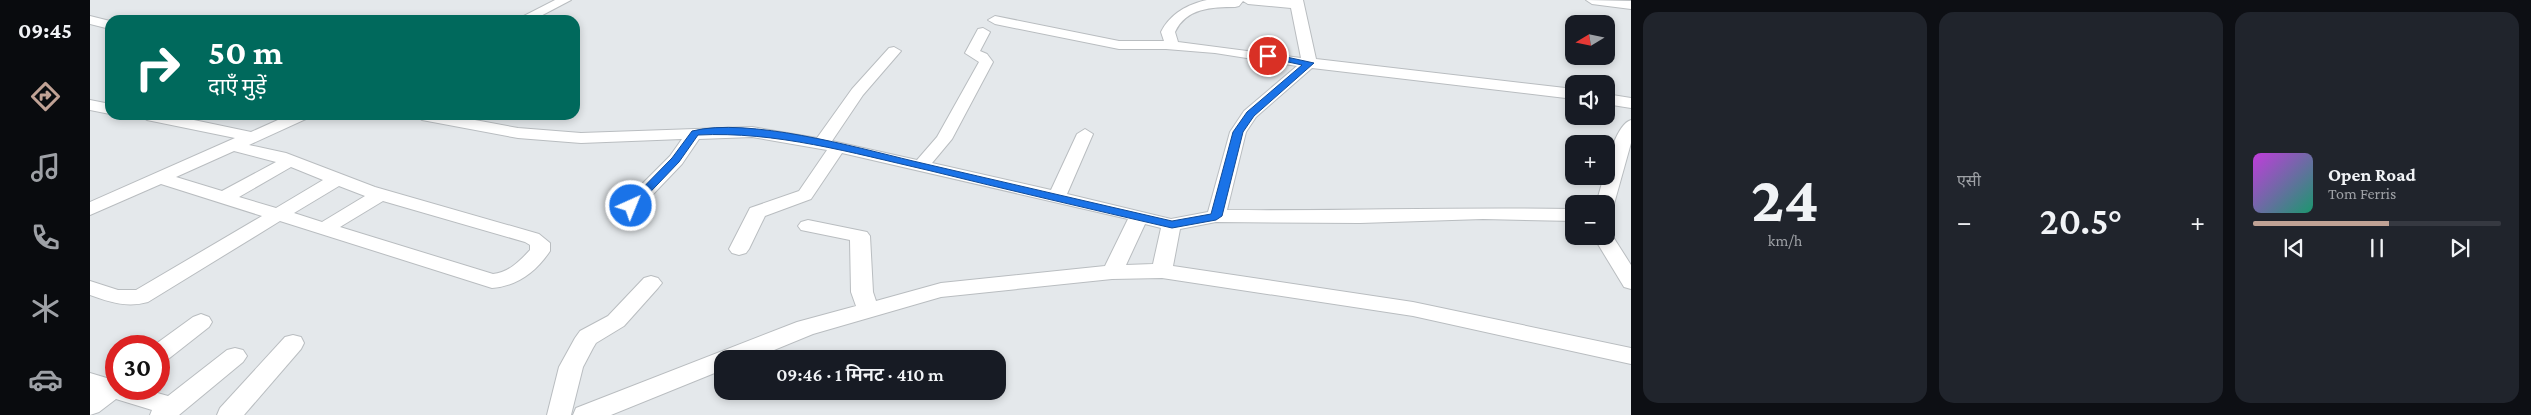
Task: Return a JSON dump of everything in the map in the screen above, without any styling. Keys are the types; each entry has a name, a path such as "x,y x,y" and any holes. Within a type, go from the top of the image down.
{"street":[{"path":"534,15 565,0"},
{"path":"1172,46 1168,32 1172,24 1195,6 1212,3 1235,3 1237,0"},
{"path":"1248,0 1297,3 1301,27 1308,45 1309,63"},
{"path":"1593,0 1631,4"},
{"path":"90,20 105,24"},
{"path":"995,20 1119,44 1172,46 1268,56 1309,63 1565,93"},
{"path":"922,166 944,138 986,62 982,57 972,53 983,32"},
{"path":"739,249 757,212 805,195 857,92 894,51"},
{"path":"1216,216 1238,132 1250,114 1309,63"},
{"path":"1615,100 1631,103"},
{"path":"90,105 105,108"},
{"path":"171,120 252,137"},
{"path":"90,209 291,120"},
{"path":"449,120 518,133 581,138 752,132 830,145 1172,225 1216,216 1360,218 1483,213 1565,215"},
{"path":"1607,195 1617,157 1631,125"},
{"path":"631,206 676,160 695,133"},
{"path":"1057,197 1085,134"},
{"path":"160,178 492,281 503,281 516,274 540,251 540,243 532,238 381,194 290,161 232,146"},
{"path":"225,197 290,161"},
{"path":"90,288 118,298 140,297 337,179"},
{"path":"325,228 381,194"},
{"path":"1112,272 1139,216"},
{"path":"1162,271 1172,225"},
{"path":"808,226 860,236 862,292 868,311"},
{"path":"1608,245 1631,282"},
{"path":"751,350 805,328 940,290 1112,272 1162,271 1413,309 1631,356"},
{"path":"559,415 571,366 582,344 588,337 616,321 651,283"},
{"path":"170,346 201,322"},
{"path":"228,415 293,343"},
{"path":"140,400 167,411 235,356"},
{"path":"585,415 714,364"},
{"path":"90,405 105,387"}],"route":[{"path":"631,206 676,160 695,133 728,131 752,132 838,146 1172,225 1216,216 1218,200 1238,132 1250,114 1309,63 1268,56"}]}
